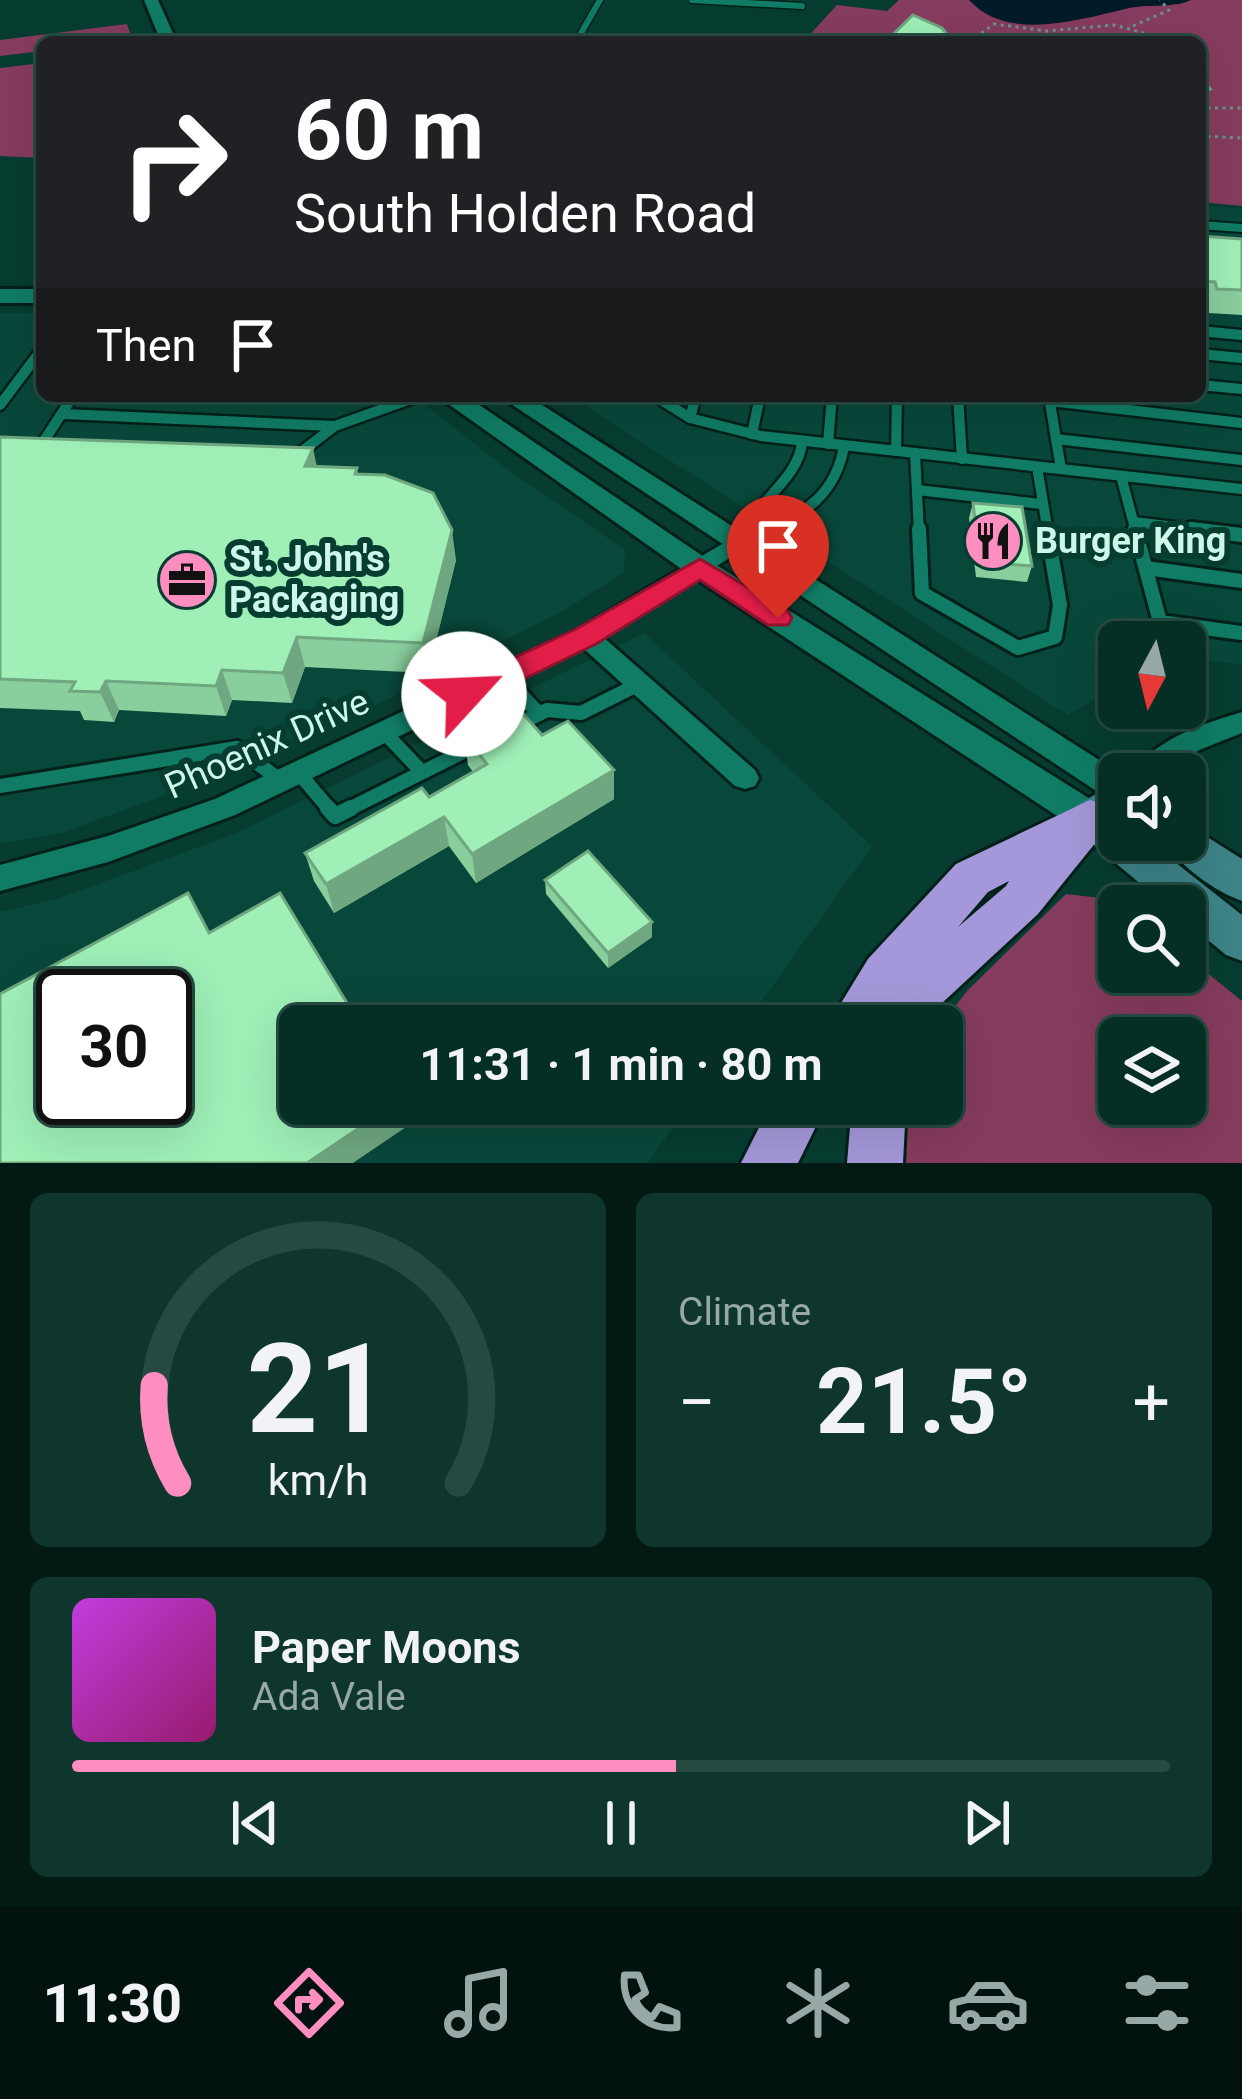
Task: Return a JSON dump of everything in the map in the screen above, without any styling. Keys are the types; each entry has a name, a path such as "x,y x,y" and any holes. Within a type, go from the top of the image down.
{"highway":[{"path":"866,1005 885,976 972,878 1098,809"},
{"path":"914,1005 924,988 1022,900 1098,815"},
{"path":"769,1163 789,1125"},
{"path":"875,1163 878,1125"}],"main road":[{"path":"1206,856 1242,883"},
{"path":"1166,861 1242,941"}],"street":[{"path":"151,0 166,36"},
{"path":"0,296 36,296"},
{"path":"458,402 700,568 1098,795"},
{"path":"520,402 739,542 1098,794"},
{"name":"Phoenix Drive","path":"0,878 108,849 226,807 586,636 739,542"},
{"path":"586,636 745,778"},
{"path":"1175,753 1189,742 1242,722"}],"lane":[{"path":"580,36 600,0"},
{"path":"692,0 802,6"},
{"path":"1206,225 1242,227"},
{"path":"1206,331 1242,334"},
{"path":"1206,355 1242,358"},
{"path":"0,405 36,357"},
{"path":"1206,386 1242,389"},
{"path":"38,451 70,402"},
{"path":"292,459 335,426 401,402"},
{"path":"665,402 690,418 802,442 1242,489"},
{"path":"690,418 694,402"},
{"path":"752,434 759,402"},
{"path":"828,444 832,402"},
{"path":"896,452 897,402"},
{"path":"958,402 962,459"},
{"path":"1050,402 1061,470"},
{"path":"1073,402 1242,423"},
{"path":"64,414 335,426"},
{"path":"1056,439 1242,460"},
{"path":"739,542 765,496 788,482 797,468 802,442"},
{"path":"739,542 796,518 820,500 841,472 844,446"},
{"path":"19,451 61,452"},
{"path":"915,453 922,593 1018,649 1055,637 1060,605 1037,466"},
{"path":"1121,476 1160,622 1242,633"},
{"path":"916,490 1041,504"},
{"path":"1134,523 1242,535"},
{"path":"1146,568 1242,581"},
{"path":"503,676 539,714"},
{"path":"0,786 237,748 290,776 334,816 547,710 581,713 639,684"},
{"path":"384,732 422,772"}],"path":[{"path":"1130,28 1164,14 1169,6 1160,0"},
{"path":"977,36 994,24 1047,31 1130,28 1156,36"},
{"path":"1206,108 1242,108"},
{"path":"1206,136 1242,138"}],"shaded area":[{"path":"899,0 1242,0 1242,206 1206,203 1206,36 809,36 837,5 887,11"},
{"path":"127,24 131,36 36,36 36,52 0,56 0,40"},
{"path":"36,64 36,158 0,156 0,68"},
{"path":"1206,206 1242,209 1242,665 1206,660 1206,621 1098,621 1098,697 1068,715 588,408 590,402 1206,402"},
{"path":"0,313 36,313 36,402 422,402 500,464 625,550 624,572 563,611 283,752 64,832 0,844"},
{"path":"644,633 872,846 759,1005 279,1005 279,1125 674,1125 648,1163 0,1163 0,912 57,899 232,835"},
{"path":"1066,894 1098,898 1098,993 1206,993 1206,972 1242,1001 1242,1163 904,1163 904,1125 963,1125 963,1005 956,1005"}],"water":[{"path":"969,0 1191,0 1023,24 985,13"}],"building":[{"path":"913,15 942,28 948,36 891,36"},
{"path":"1206,236 1242,239 1242,290 1217,289 1215,282 1206,281"},
{"path":"0,437 313,448 305,466 357,468 355,474 385,475 433,493 452,530 423,643 297,637 283,673 222,670 216,686 106,681 100,692 70,691 75,682 0,679"},
{"path":"973,503 1022,507 1032,566 980,562"},
{"path":"517,707 542,735 568,721 614,770 472,854 444,817 326,884 305,853 422,788 429,797 487,764 464,736"},
{"path":"588,851 652,922 608,953 545,880"},
{"path":"188,893 209,933 280,893 348,1005 279,1005 279,1125 364,1125 307,1163 0,1163 0,994 36,975 36,1125 192,1125 192,969 47,969"}],"place":[{"name":"Burger King","path":"993,541"},
{"name":"St. John's Packaging","path":"187,580"}],"route":[{"path":"464,694 586,636 700,568 778,618"}]}
